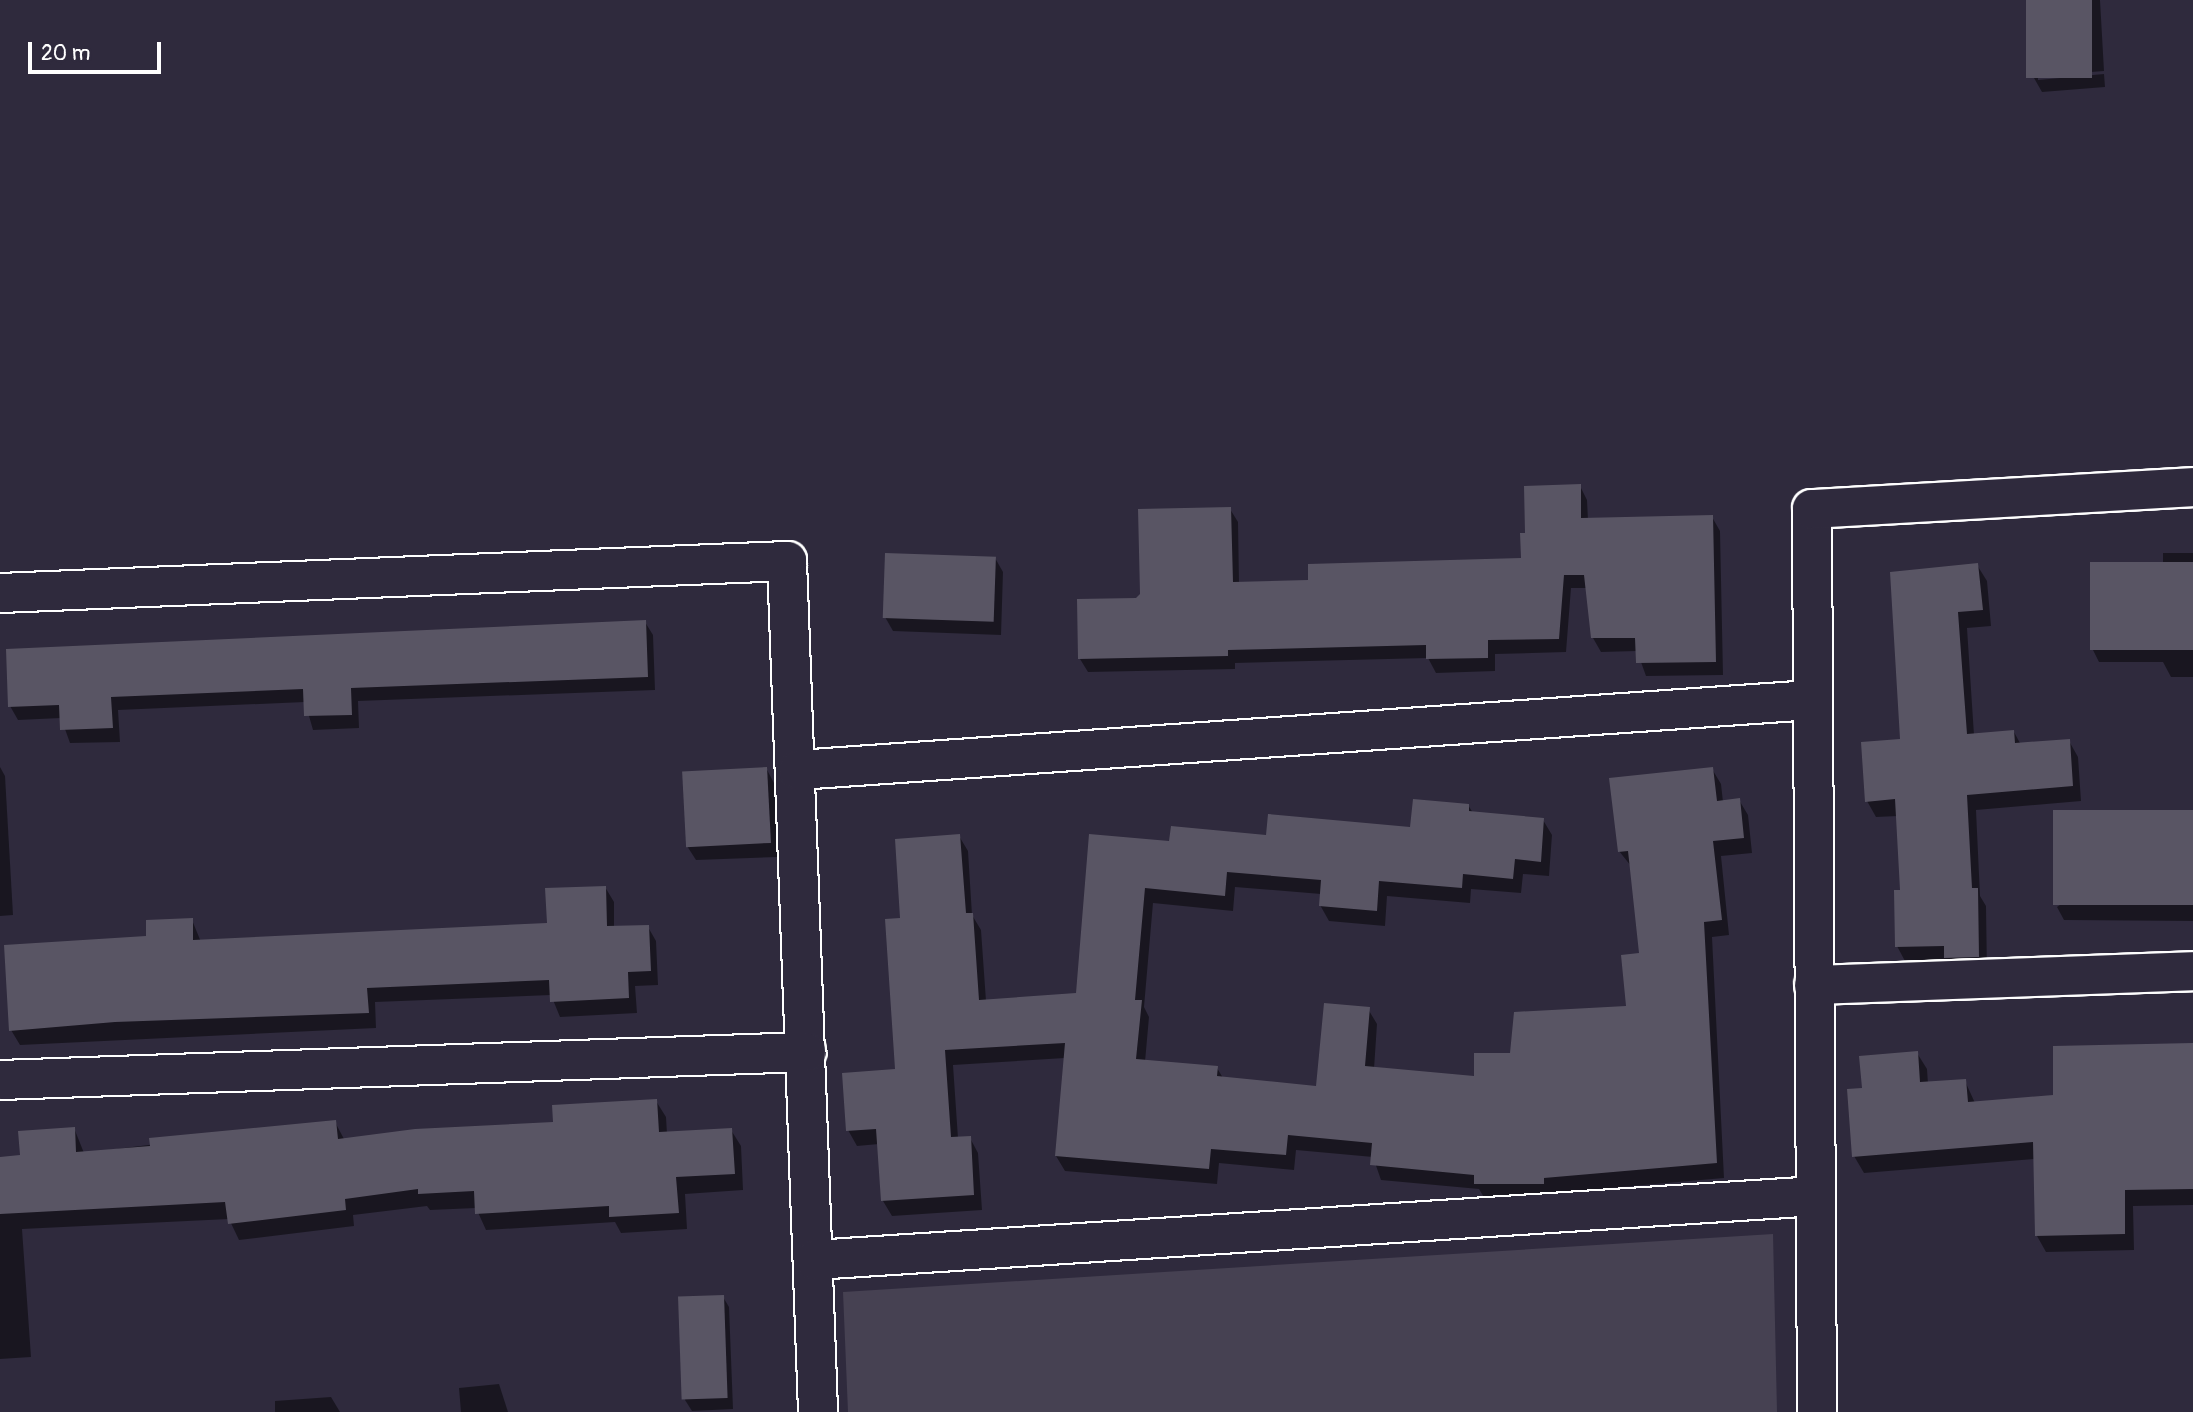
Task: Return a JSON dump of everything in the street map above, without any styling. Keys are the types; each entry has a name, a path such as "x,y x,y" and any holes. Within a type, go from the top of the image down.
{"street":[{"path":"1816,1412 1812,509 2193,487"},
{"path":"0,593 787,561 798,770 818,1412"},
{"path":"798,770 1813,699"},
{"path":"1814,985 2193,971"},
{"path":"0,1080 807,1052"},
{"path":"814,1260 1816,1196"}],"shaded area":[{"path":"1773,1234 1777,1412 848,1412 843,1292"}],"building":[{"path":"2026,0 2092,0 2092,78 2026,78"},
{"path":"1581,484 1581,518 1713,515 1716,662 1636,663 1635,638 1591,638 1584,575 1564,575 1559,639 1488,640 1488,658 1426,659 1426,645 1228,650 1228,656 1078,659 1077,599 1136,598 1140,594 1138,509 1231,507 1233,582 1308,580 1308,564 1521,558 1520,533 1525,533 1524,486"},
{"path":"885,553 996,557 994,622 883,618"},
{"path":"2090,562 2193,562 2193,650 2090,650"},
{"path":"1978,563 1983,610 1958,612 1967,734 2014,730 2015,743 2070,739 2073,786 1967,795 1972,888 1978,888 1979,957 1944,958 1944,946 1895,947 1894,890 1900,890 1895,799 1865,802 1861,742 1900,739 1890,572"},
{"path":"646,620 648,677 351,688 352,715 304,716 303,689 111,697 113,728 60,730 59,705 8,707 6,649"},
{"path":"767,767 771,843 686,847 682,771"},
{"path":"1713,767 1717,801 1740,798 1744,838 1713,841 1722,920 1704,922 1717,1163 1544,1178 1544,1184 1474,1184 1474,1175 1370,1165 1372,1143 1288,1135 1286,1155 1211,1149 1209,1169 1055,1156 1065,1043 945,1050 951,1137 971,1136 974,1195 881,1201 876,1129 846,1131 842,1073 895,1069 885,919 900,918 895,839 960,834 966,913 973,913 979,1000 1076,993 1089,834 1169,841 1171,826 1266,835 1268,814 1410,827 1413,799 1469,804 1469,811 1544,818 1541,862 1515,859 1513,879 1463,874 1462,888 1379,881 1377,911 1319,906 1321,880 1227,872 1225,896 1145,888 1135,1000 1142,1000 1136,1059 1218,1066 1217,1076 1316,1086 1324,1003 1370,1007 1365,1066 1474,1076 1474,1053 1510,1053 1514,1012 1626,1006 1621,955 1639,953 1628,851 1618,852 1609,778"},
{"path":"2053,810 2193,810 2193,905 2053,905"},
{"path":"606,886 607,926 649,925 651,971 628,972 629,998 550,1002 549,980 367,988 369,1013 115,1022 9,1031 4,945 146,936 146,920 193,918 193,940 547,923 545,888"},
{"path":"2193,1043 2193,1189 2125,1190 2125,1234 2035,1236 2033,1142 1852,1157 1847,1089 1862,1088 1859,1056 1918,1051 1920,1082 1966,1079 1968,1102 2053,1095 2053,1046"},
{"path":"657,1099 659,1132 732,1128 735,1174 676,1177 679,1213 609,1217 609,1206 475,1214 474,1191 418,1194 418,1189 345,1199 346,1210 228,1224 225,1202 0,1214 0,1157 20,1155 18,1131 75,1127 76,1152 150,1146 149,1138 336,1120 338,1139 415,1129 553,1122 552,1105"},
{"path":"724,1295 728,1398 682,1400 678,1297"}]}
